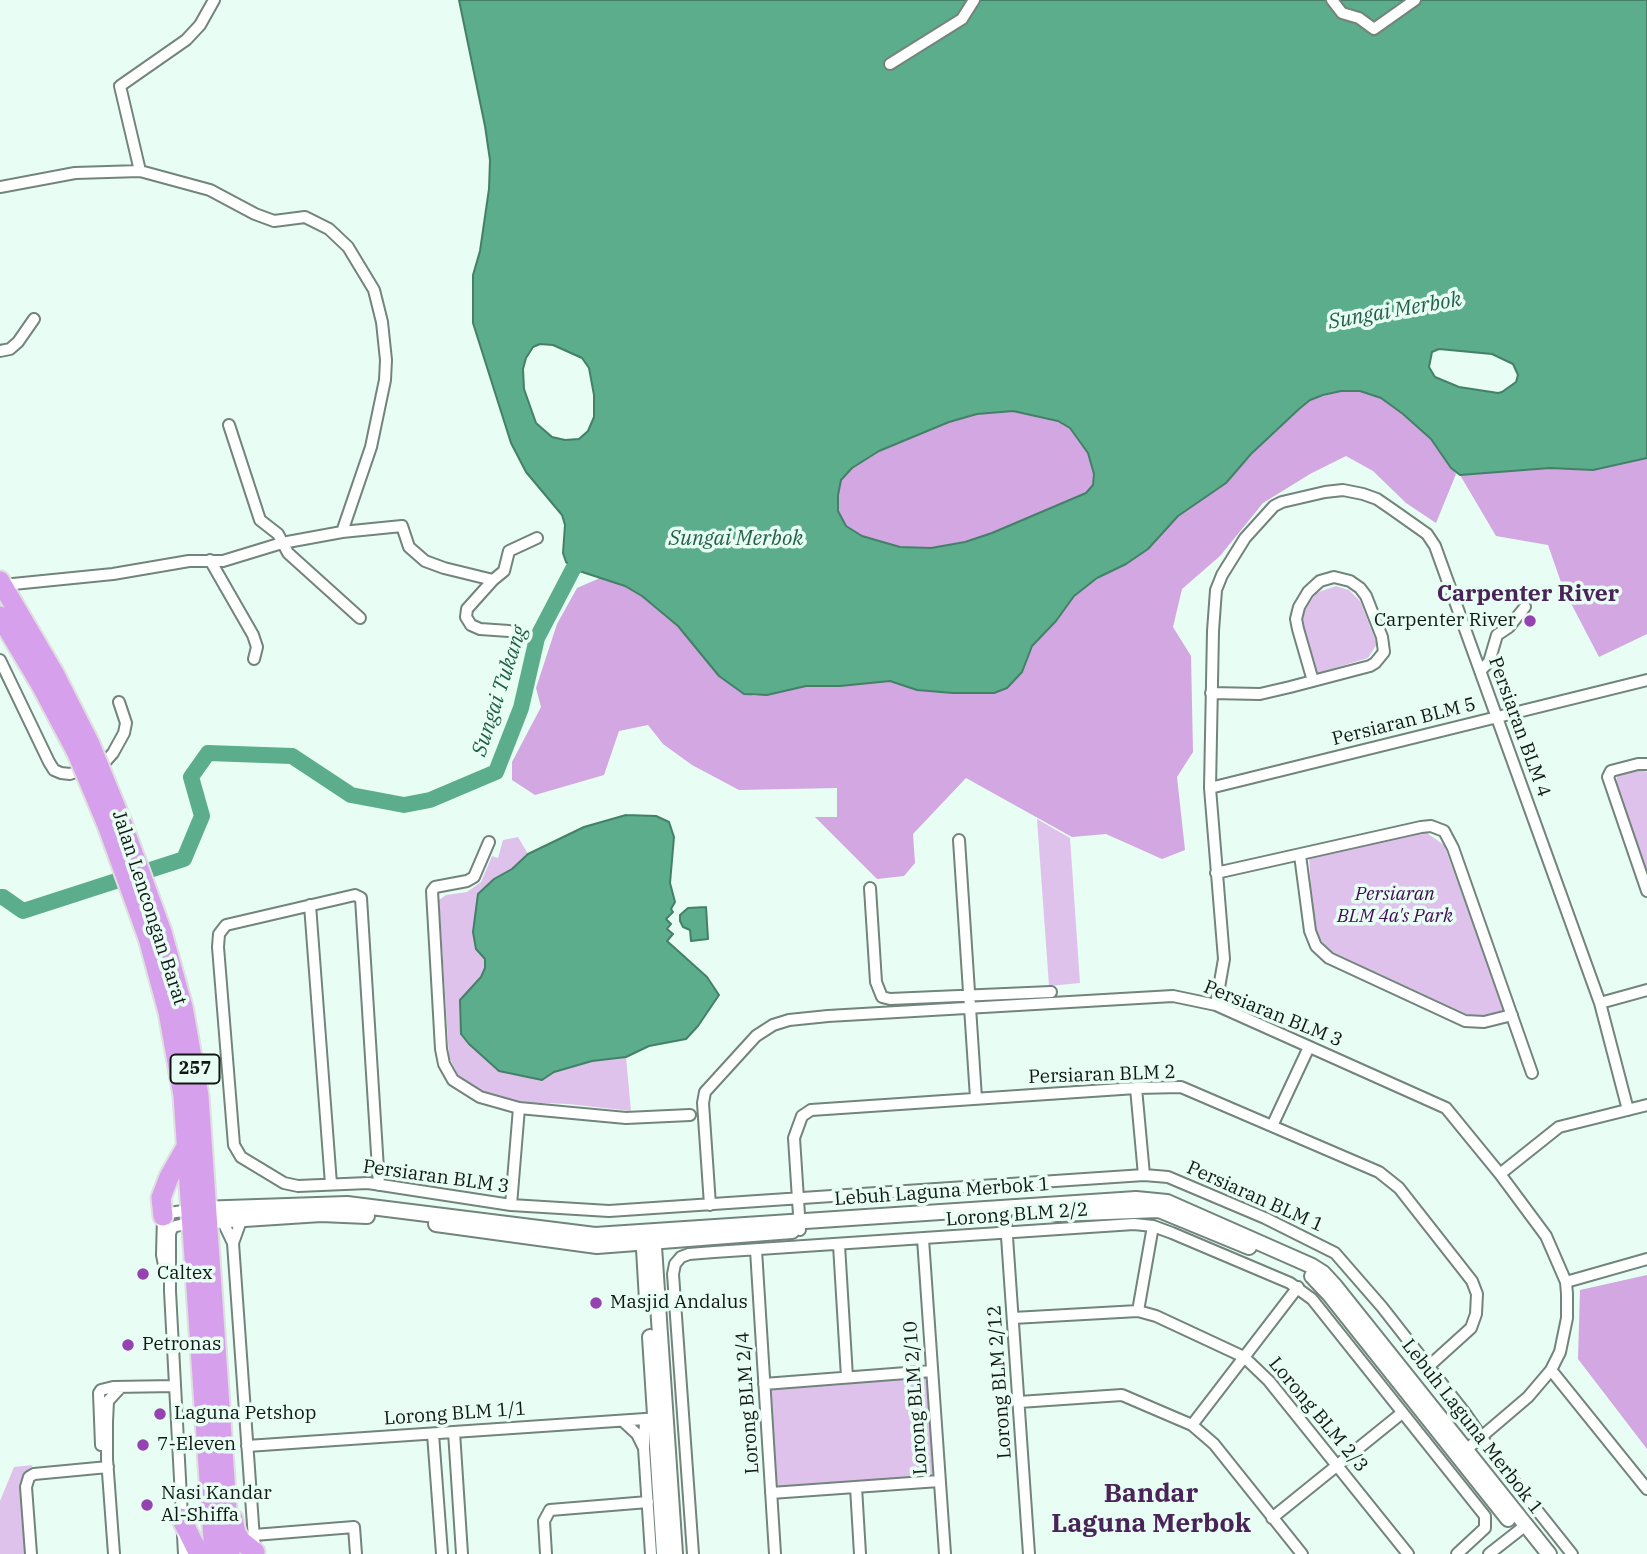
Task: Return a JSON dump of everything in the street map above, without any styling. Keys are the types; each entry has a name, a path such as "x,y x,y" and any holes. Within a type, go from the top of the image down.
{"highway":[{"name":"Jalan Lencongan Barat","path":"1,583 60,684 111,836 177,983 199,1096 214,1554"},
{"name":"Jalan Lencongan Barat","path":"0,616 42,687 84,749"},
{"name":"Jalan Lencongan Barat","path":"155,935 183,1095 187,1147 204,1217 230,1554"},
{"path":"163,1216 161,1198 169,1177 187,1147"},
{"path":"226,1502 232,1513 236,1533 246,1546 255,1547"},
{"path":"181,1518 199,1554"}],"street":[{"path":"140,171 120,86 186,40 200,25 214,0"},
{"path":"890,64 962,19 974,0"},
{"path":"1332,0 1342,13 1359,18 1374,29 1415,0"},
{"path":"0,187 75,173 140,171 210,190 254,214 274,221 301,217 312,219 329,229 348,247 369,278 382,322 386,360 385,380 371,447 342,532"},
{"path":"0,351 10,349 18,342 34,319"},
{"path":"229,425 260,520 278,534 288,553 360,618"},
{"name":"Persiaran BLM 4","path":"1216,1005 1224,967 1210,788 1216,590 1245,538 1274,506 1297,498 1334,491 1352,492 1377,499 1431,539 1600,1003 1628,1110"},
{"path":"1,583 100,575 210,560 223,561 282,543 342,532 402,526 409,547 425,561 493,580"},
{"path":"509,631 480,629 471,625 466,617 467,609 504,571 509,551 537,538"},
{"path":"210,560 253,635 257,647 254,659"},
{"path":"1211,693 1260,694 1312,681 1370,666 1384,652 1382,637 1370,605 1360,588 1350,581 1334,578 1320,581 1298,607 1296,619 1312,681"},
{"path":"1480,671 1489,662 1497,635 1509,627 1525,607"},
{"path":"0,660 49,762 54,769 61,772 70,774 105,762 113,753 124,733 125,723 119,702"},
{"name":"Persiaran BLM 5","path":"1210,788 1647,680"},
{"path":"1647,764 1611,771 1608,777 1647,891"},
{"path":"1216,873 1421,827 1431,826 1444,831 1451,841 1532,1073"},
{"path":"959,840 976,1098"},
{"path":"489,842 474,877 467,881 435,887 432,891 441,1049 444,1065 453,1080 492,1102 519,1108 626,1118 690,1115"},
{"path":"1300,855 1310,931 1315,946 1329,958 1465,1021 1484,1023 1512,1015"},
{"path":"870,888 876,982 882,997 890,999 1051,992"},
{"name":"Persiaran BLM 3","path":"379,1185 362,903 359,895 226,925 221,929 218,939 219,973 235,1150 248,1162 293,1186 379,1185 511,1205 609,1211 798,1199"},
{"path":"310,905 331,1184"},
{"path":"1600,1003 1647,990"},
{"name":"Persiaran BLM 3","path":"710,1205 703,1103 705,1092 761,1031 780,1023 801,1018 1173,996 1216,1005 1440,1104 1452,1115 1542,1229 1566,1282 1567,1307 1560,1352 1551,1370 1520,1405 1462,1453"},
{"path":"1272,1126 1309,1046"},
{"name":"Persiaran BLM 2","path":"800,1225 794,1138 797,1125 807,1112 976,1098 1181,1087 1379,1172 1393,1183 1472,1281 1477,1300 1474,1322 1466,1334 1429,1366"},
{"path":"1136,1088 1144,1175"},
{"path":"1500,1174 1559,1127 1647,1105"},
{"path":"511,1205 519,1108"},
{"name":"Persiaran BLM 1","path":"798,1199 1162,1175 1265,1218 1335,1253 1429,1366 1501,1465 1572,1554"},
{"name":"Lebuh Laguna Merbok 1","path":"204,1217 347,1204 588,1234 648,1236"},
{"name":"Lebuh Laguna Merbok 1","path":"204,1217 357,1214 587,1245 648,1236 800,1225 1006,1213 1159,1210 1311,1276 1329,1294 1522,1528 1549,1554"},
{"path":"170,1291 162,1255 163,1216 169,1213 204,1217 233,1243"},
{"name":"Lorong BLM 2/12","path":"1006,1213 1029,1554"},
{"path":"184,1554 170,1291 170,1234 176,1226 204,1217"},
{"path":"242,1218 233,1243 255,1547 354,1527 356,1554"},
{"name":"Lorong BLM 2/2","path":"693,1554 673,1269 677,1260 690,1254 1134,1224 1153,1226 1298,1287 1312,1299 1485,1516 1485,1528 1457,1554"},
{"path":"1138,1311 1153,1226"},
{"path":"648,1236 655,1418 664,1554"},
{"name":"Lorong BLM 2/10","path":"923,1239 944,1554"},
{"path":"839,1245 847,1377"},
{"name":"Lorong BLM 2/4","path":"756,1250 775,1554"},
{"path":"1566,1282 1647,1259"},
{"path":"1192,1425 1298,1287"},
{"name":"Lorong BLM 2/3","path":"1013,1318 1138,1311 1156,1316 1244,1357 1269,1381 1408,1554"},
{"path":"1551,1370 1647,1489"},
{"path":"764,1384 932,1371"},
{"path":"114,1554 107,1463 108,1401 120,1388 175,1386"},
{"path":"1020,1402 1122,1395 1192,1425 1214,1444 1302,1554"},
{"path":"1272,1518 1402,1413"},
{"path":"644,1448 655,1418"},
{"path":"655,1418 675,1554"},
{"name":"Lorong BLM 1/1","path":"247,1446 655,1418"},
{"path":"623,1421 638,1434 644,1448 651,1554"},
{"path":"454,1432 462,1554"},
{"path":"433,1434 442,1554"},
{"path":"30,1554 26,1487 29,1477 44,1472 107,1463"},
{"path":"771,1493 939,1481"},
{"path":"856,1488 860,1554"},
{"path":"546,1554 544,1521 547,1512 555,1509 648,1502"},
{"path":"1489,1554 1522,1528"},
{"name":"Lebuh Laguna Merbok 1","path":"1522,1528 1537,1554"}],"green space":[{"path":"1336,586 1349,590 1360,601 1377,644 1368,658 1315,674 1301,617 1316,593"},
{"path":"1641,770 1647,772 1647,879 1616,786 1617,774"},
{"path":"1037,819 1070,838 1080,983 1049,986"},
{"name":"Persiaran BLM 4a's Park","path":"1424,831 1444,845 1506,1012 1475,1018 1328,950 1317,934 1313,920 1309,857"},
{"path":"518,837 528,854 478,894 473,932 476,949 485,959 485,968 481,977 460,1000 486,1058 499,1071 542,1080 554,1072 592,1061 626,1057 631,1111 568,1104 515,1102 478,1091 458,1075 449,1057 439,900 446,895 467,892 481,882 492,856 498,858 503,840"},
{"path":"926,1375 933,1477 777,1489 770,1387"},
{"path":"33,1465 23,1475 22,1480 27,1554 0,1554 0,1501 14,1467"}],"shaded area":[{"path":"1341,391 1360,391 1381,398 1431,439 1456,474 1436,523 1406,503 1373,471 1346,456 1263,503 1220,556 1182,589 1173,627 1191,656 1193,752 1177,777 1185,850 1162,859 1106,834 1072,837 966,778 913,834 915,863 904,876 877,879 815,817 837,817 837,788 739,790 692,765 663,744 648,725 619,731 604,775 535,795 512,780 512,762 541,707 536,688 557,624 577,588 600,578 625,586 642,596 678,626 705,656 753,696 806,686 890,681 918,690 941,692 978,694 1007,688 1022,672 1032,646 1079,590 1148,549 1178,516 1226,483 1266,439 1310,400"},
{"path":"1013,411 1058,421 1070,428 1088,453 1094,474 1093,485 1086,493 992,533 965,542 931,548 900,547 862,536 846,526 838,511 838,495 841,480 852,468 879,451 949,422 977,414"},
{"path":"1647,458 1647,634 1599,657 1563,588 1548,545 1496,536 1460,475 1550,468 1593,470"},
{"path":"1647,1275 1647,1449 1578,1359 1580,1290"}],"water":[{"name":"Sungai Merbok","path":"459,0 1647,0 1647,458 1593,470 1550,468 1460,475 1451,468 1431,439 1381,398 1360,391 1323,395 1310,400 1299,409 1251,454 1226,483 1178,516 1148,549 1126,564 1097,578 1074,596 1056,621 1032,646 1022,672 1007,688 994,693 953,693 917,690 890,681 806,686 767,695 744,694 719,676 678,626 642,596 625,586 573,569 566,562 563,553 565,525 562,515 526,472 511,443 473,323 473,275 480,251 489,189 490,160","holes":["540,344 553,345 582,358 589,368 594,395 594,417 588,431 579,439 552,437 536,423 524,389 523,369 533,347","1439,349 1492,354 1513,364 1518,375 1516,382 1498,393 1459,387 1435,377 1429,367 1432,352","1013,411 1058,421 1070,428 1088,453 1094,474 1093,485 1086,493 992,533 965,542 931,548 900,547 862,536 846,526 838,511 838,495 841,480 852,468 879,451 949,422 977,414"]},
{"path":"626,815 656,816 669,822 674,837 670,883 675,902 671,909 673,912 666,919 671,924 667,929 673,934 667,941 707,977 719,995 686,1039 649,1046 626,1057 592,1061 554,1072 542,1080 499,1071 461,1034 460,1000 481,977 485,968 485,959 476,949 473,932 478,894 528,854 584,827"},
{"path":"706,907 708,939 691,941 690,930 683,927 680,915 688,908"}],"waterway":[{"name":"Sungai Tukang","path":"0,897 23,911 184,859 202,816 191,777 208,753 292,756 351,795 404,805 430,800 496,772 521,708 537,638 573,569 586,554"}],"place":[{"name":"Carpenter River","path":"1530,621"},
{"name":"Caltex","path":"143,1274"},
{"name":"Masjid Andalus","path":"596,1303"},
{"name":"Petronas","path":"128,1345"},
{"name":"Laguna Petshop","path":"160,1414"},
{"name":"7-Eleven","path":"143,1445"},
{"name":"Nasi Kandar Al-Shiffa","path":"147,1505"}],"district":[{"name":"Carpenter River","path":"1528,594"},
{"name":"Bandar Laguna Merbok","path":"1151,1509"}]}
